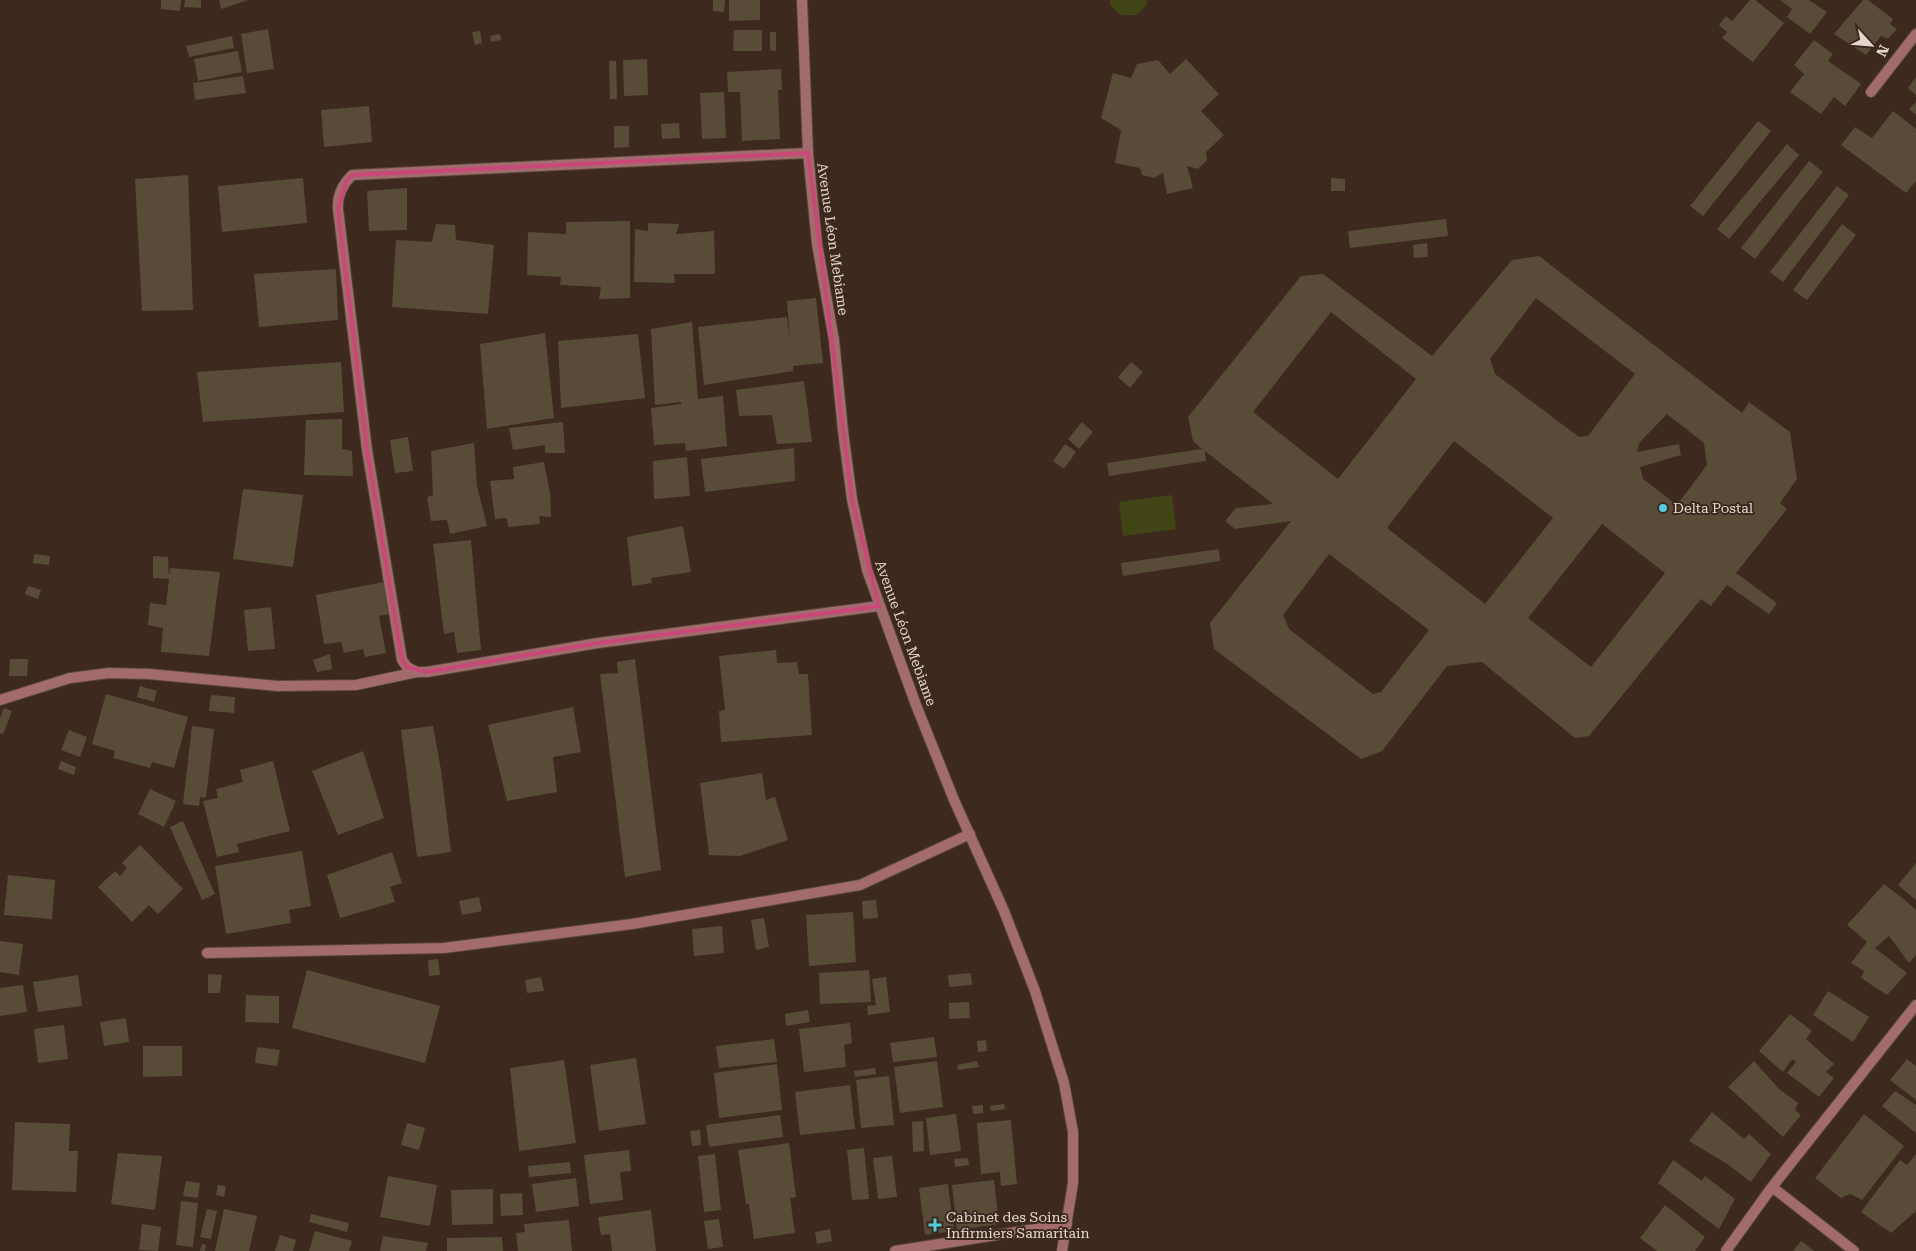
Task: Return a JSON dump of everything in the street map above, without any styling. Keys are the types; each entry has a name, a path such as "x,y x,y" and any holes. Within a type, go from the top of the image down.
{"street":[{"name":"Avenue Léon Mebiame","path":"802,0 808,153 817,244 834,340 852,499 867,570 878,606 954,800 1004,911 1035,992 1064,1083 1073,1132 1073,1182 1062,1251"},
{"path":"1871,92 1916,34"},
{"path":"417,672 408,667 402,660 367,450 338,209 338,200 346,182 352,175 808,153"},
{"path":"0,700 70,678 109,673 148,674 278,686 356,685 417,672 427,672 598,643 878,606"},
{"path":"207,953 444,948 632,924 860,885 970,834"},
{"path":"1726,1251 1772,1187 1915,1008"},
{"path":"1772,1187 1854,1251"},
{"path":"895,1251 1067,1224"}],"highlighted area":[{"path":"808,153 852,499 879,606 598,643 427,672 407,667 402,660 367,450 338,209 346,182 352,175"}],"green space":[{"path":"1110,0 1147,0 1147,4 1137,15 1121,15 1110,5"},
{"path":"1172,495 1176,529 1123,536 1119,502"}],"building":[{"path":"161,0 181,0 180,11 161,9"},
{"path":"185,0 201,0 201,8 184,7"},
{"path":"219,0 248,0 221,9"},
{"path":"713,0 725,0 724,12 713,11"},
{"path":"729,0 760,0 760,20 729,21"},
{"path":"1750,0 1755,0 1784,23 1753,62 1722,38 1727,32 1719,25 1726,16 1732,21"},
{"path":"1780,0 1809,0 1827,12 1810,34 1787,17 1792,9"},
{"path":"1863,0 1868,0 1893,19 1890,24 1897,29 1888,39 1881,36 1866,55 1834,34"},
{"path":"268,29 274,69 247,73 241,34"},
{"path":"734,30 762,30 762,51 733,51"},
{"path":"480,31 482,43 475,45 472,32"},
{"path":"770,32 776,32 776,51 770,50"},
{"path":"500,34 501,40 491,42 490,36"},
{"path":"232,36 234,48 189,57 186,46"},
{"path":"1814,40 1833,54 1828,61 1861,84 1845,106 1834,97 1821,114 1790,92 1804,74 1794,65"},
{"path":"238,51 242,72 198,81 194,59"},
{"path":"647,59 648,95 624,96 623,60"},
{"path":"1186,59 1219,94 1201,111 1224,135 1206,152 1207,160 1198,169 1187,166 1193,188 1167,194 1163,173 1154,178 1142,175 1140,168 1115,163 1121,130 1101,118 1113,73 1131,78 1137,64 1158,60 1170,74"},
{"path":"609,61 616,61 617,99 610,99"},
{"path":"781,69 782,90 778,90 780,139 742,141 740,92 728,92 727,72"},
{"path":"243,76 246,93 195,100 193,83"},
{"path":"1916,77 1916,95 1908,88"},
{"path":"724,92 726,138 702,139 700,93"},
{"path":"1916,102 1916,115 1909,109"},
{"path":"369,106 372,142 324,147 321,110"},
{"path":"1893,111 1916,129 1916,181 1906,193 1841,145 1855,127 1872,138"},
{"path":"1758,121 1771,131 1703,216 1690,206"},
{"path":"679,123 680,138 662,139 661,124"},
{"path":"614,126 629,126 629,147 614,148"},
{"path":"1787,144 1799,155 1729,239 1717,229"},
{"path":"1809,161 1823,172 1755,259 1741,248"},
{"path":"188,175 193,310 142,311 135,179"},
{"path":"303,178 307,223 222,232 218,186"},
{"path":"1331,178 1345,179 1345,191 1331,191"},
{"path":"1837,186 1849,195 1783,282 1770,272"},
{"path":"407,188 407,230 369,231 367,191"},
{"path":"1446,219 1448,236 1350,248 1348,231"},
{"path":"630,221 630,298 599,299 601,287 560,285 561,277 527,275 528,232 566,234 566,222"},
{"path":"648,223 679,224 676,234 714,231 715,274 674,274 675,283 634,282 635,229 648,231"},
{"path":"436,224 455,225 456,240 494,245 488,314 392,307 396,240 432,242"},
{"path":"1842,224 1856,235 1807,300 1793,290"},
{"path":"1427,243 1428,257 1414,258 1413,245"},
{"name":"Delta Postal","path":"1539,256 1742,413 1749,402 1790,432 1797,479 1780,503 1787,509 1736,573 1777,603 1769,614 1727,585 1711,606 1701,599 1589,736 1575,738 1482,662 1447,666 1382,751 1361,759 1214,649 1210,623 1291,521 1235,529 1225,521 1236,508 1273,504 1205,451 1206,461 1109,476 1107,463 1202,449 1193,441 1188,417 1301,276 1323,274 1432,356 1512,260","holes":["1536,298 1635,374 1588,436 1579,437 1495,374 1490,359","1331,312 1416,379 1338,479 1253,412","1667,414 1704,443 1707,465 1677,505 1643,479 1640,467 1681,455 1679,444 1637,452 1639,443","1454,441 1553,518 1485,604 1387,528","1602,524 1665,573 1591,667 1528,618","1329,554 1429,630 1381,692 1373,694 1289,629 1283,615"]},
{"path":"336,269 338,320 259,327 254,274"},
{"path":"816,298 823,363 793,366 793,371 704,385 698,327 787,317 790,341 787,301"},
{"path":"692,322 698,399 723,396 727,446 686,451 685,443 654,445 651,408 681,404 681,402 655,405 651,329"},
{"path":"545,333 554,418 487,429 480,344"},
{"path":"638,334 645,398 561,408 558,341"},
{"path":"341,362 344,412 203,422 197,372"},
{"path":"1131,362 1143,372 1130,388 1118,377"},
{"path":"804,381 812,442 777,444 772,415 739,416 736,390"},
{"path":"342,419 342,449 352,451 353,476 304,475 306,420"},
{"path":"563,422 565,453 545,453 545,445 513,450 509,428"},
{"path":"1082,422 1093,432 1079,449 1068,439"},
{"path":"408,437 413,471 395,473 390,440"},
{"path":"474,443 477,486 487,526 450,534 447,520 431,521 427,497 433,495 431,451"},
{"path":"1065,444 1076,452 1064,469 1053,461"},
{"path":"794,448 795,481 705,492 701,459"},
{"path":"687,457 690,496 654,499 653,461"},
{"path":"544,462 550,493 551,517 539,516 540,524 508,527 507,518 495,519 490,481 514,479 513,467"},
{"path":"243,489 303,495 293,567 233,559"},
{"path":"683,526 691,572 651,578 652,583 632,586 627,537"},
{"path":"471,540 481,650 457,653 454,632 444,634 433,544"},
{"path":"1219,549 1220,561 1123,576 1121,563"},
{"path":"34,554 50,556 49,565 33,563"},
{"path":"153,556 168,557 169,578 170,568 220,572 209,656 161,652 163,628 148,625 150,603 166,605 169,579 153,578"},
{"path":"384,582 389,614 379,616 386,653 365,657 363,649 344,653 341,642 324,644 316,595"},
{"path":"28,586 41,590 38,599 25,594"},
{"path":"271,607 275,649 248,651 244,610"},
{"path":"776,650 777,663 797,662 799,674 808,674 812,735 721,742 719,711 725,710 719,656"},
{"path":"330,654 332,669 317,672 313,660"},
{"path":"10,659 28,659 27,676 9,676"},
{"path":"635,659 661,870 625,877 600,674 618,673 617,662"},
{"path":"140,686 157,691 154,702 137,697"},
{"path":"106,694 188,717 174,768 152,762 150,768 113,758 115,751 92,744"},
{"path":"211,695 235,697 234,713 209,711"},
{"path":"573,707 581,752 553,757 557,792 507,801 488,725"},
{"path":"4,708 12,711 3,734 0,733 0,718"},
{"path":"192,726 214,729 206,798 200,797 199,806 183,804"},
{"path":"433,726 441,770 451,852 417,857 401,730"},
{"path":"69,730 87,737 80,757 61,750"},
{"path":"363,751 384,818 338,835 312,771"},
{"path":"61,761 76,767 74,775 58,769"},
{"path":"273,761 290,831 237,844 239,852 217,857 203,801 218,798 216,789 243,782 240,770"},
{"path":"762,773 766,800 775,797 788,840 740,856 709,855 700,783"},
{"path":"150,789 176,801 164,827 138,814"},
{"path":"183,821 215,894 202,900 170,827"},
{"path":"140,845 183,889 158,914 149,905 132,922 98,887 115,871 120,876 127,868 122,863"},
{"path":"302,851 311,906 289,910 291,923 226,934 215,866"},
{"path":"392,852 402,883 390,887 395,902 340,918 327,875"},
{"path":"1916,863 1916,900 1898,885"},
{"path":"8,875 55,880 52,919 4,915"},
{"path":"1884,884 1916,910 1916,955 1909,963 1889,936 1875,948 1907,973 1887,995 1861,978 1864,971 1851,963 1867,942 1847,925"},
{"path":"479,897 482,911 462,915 459,901"},
{"path":"876,900 878,918 863,919 862,901"},
{"path":"853,912 856,962 809,966 806,915"},
{"path":"764,918 769,947 756,950 751,920"},
{"path":"722,926 724,953 694,956 692,929"},
{"path":"0,941 23,944 19,975 0,972"},
{"path":"438,959 440,975 429,976 428,960"},
{"path":"307,970 440,1006 425,1063 292,1028"},
{"path":"869,970 871,1002 820,1004 819,973"},
{"path":"971,973 972,985 949,987 948,975"},
{"path":"208,974 222,975 220,993 208,993"},
{"path":"78,975 82,1006 38,1012 33,982"},
{"path":"541,977 544,991 527,993 525,980"},
{"path":"886,977 890,1012 868,1015 867,1006 876,1005 872,979"},
{"path":"23,985 27,1012 0,1016 0,988"},
{"path":"1828,991 1869,1017 1853,1042 1813,1015"},
{"path":"246,995 279,996 279,1023 245,1022"},
{"path":"969,1002 970,1018 949,1019 949,1003"},
{"path":"808,1010 810,1022 786,1026 785,1014"},
{"path":"1790,1014 1812,1031 1806,1039 1834,1064 1826,1072 1834,1078 1819,1097 1787,1073 1796,1062 1792,1059 1783,1072 1759,1051"},
{"path":"126,1018 129,1042 104,1046 100,1022"},
{"path":"850,1023 852,1043 844,1045 846,1067 804,1072 799,1029"},
{"path":"64,1025 68,1059 38,1063 34,1029"},
{"path":"934,1037 937,1057 893,1062 890,1043"},
{"path":"774,1039 777,1062 719,1068 716,1046"},
{"path":"986,1040 987,1051 978,1052 977,1041"},
{"path":"143,1046 182,1046 182,1076 143,1077"},
{"path":"257,1047 280,1050 277,1066 255,1063"},
{"path":"636,1058 646,1124 599,1131 590,1065"},
{"path":"1907,1059 1916,1066 1916,1100 1890,1080"},
{"path":"564,1060 576,1143 519,1151 510,1068"},
{"path":"937,1061 943,1107 900,1113 894,1067"},
{"path":"977,1061 979,1067 958,1070 957,1065"},
{"path":"1754,1061 1779,1089 1798,1103 1795,1110 1801,1115 1783,1137 1728,1087"},
{"path":"777,1064 782,1110 719,1118 714,1073"},
{"path":"875,1068 876,1074 855,1077 854,1071"},
{"path":"889,1076 894,1125 861,1128 856,1080"},
{"path":"850,1085 855,1129 800,1135 795,1092"},
{"path":"1895,1091 1916,1105 1916,1133 1882,1106"},
{"path":"1004,1104 1005,1109 991,1111 990,1106"},
{"path":"983,1105 983,1113 973,1114 972,1106"},
{"path":"1712,1112 1744,1139 1749,1134 1771,1154 1751,1182 1727,1164 1689,1141"},
{"path":"956,1114 961,1151 930,1155 926,1118"},
{"path":"1864,1114 1904,1146 1862,1200 1850,1194 1841,1198 1815,1178"},
{"path":"780,1115 783,1137 709,1147 706,1125"},
{"path":"1011,1120 1017,1184 1001,1186 1000,1172 981,1174 977,1123"},
{"path":"923,1121 924,1151 913,1152 912,1122"},
{"path":"15,1122 70,1124 69,1151 78,1151 76,1192 12,1190"},
{"path":"407,1123 425,1128 419,1150 401,1145"},
{"path":"700,1130 701,1145 692,1146 690,1131"},
{"path":"789,1143 796,1197 790,1198 795,1233 754,1239 749,1204 746,1204 738,1150"},
{"path":"864,1148 869,1199 852,1200 847,1150"},
{"path":"629,1150 631,1171 620,1172 623,1200 590,1204 584,1155"},
{"path":"118,1153 162,1156 155,1210 111,1204"},
{"path":"715,1154 721,1210 704,1212 698,1156"},
{"path":"1916,1154 1916,1211 1891,1233 1861,1212 1900,1160 1907,1165"},
{"path":"892,1156 897,1197 878,1199 873,1158"},
{"path":"968,1158 969,1165 955,1167 954,1159"},
{"path":"1673,1160 1702,1181 1705,1176 1735,1199 1719,1229 1658,1183"},
{"path":"570,1162 571,1173 529,1177 528,1166"},
{"path":"388,1176 437,1185 430,1226 380,1217"},
{"path":"576,1178 579,1206 536,1212 532,1184"},
{"path":"994,1180 999,1224 957,1230 952,1185"},
{"path":"186,1181 200,1183 198,1198 183,1196"},
{"path":"948,1184 954,1231 925,1235 919,1188"},
{"path":"218,1185 226,1186 224,1197 216,1195"},
{"path":"493,1189 493,1224 452,1225 451,1190"},
{"path":"522,1193 523,1215 501,1216 500,1194"},
{"path":"181,1201 198,1203 193,1247 176,1245"},
{"path":"1665,1205 1705,1237 1695,1251 1657,1251 1640,1238"},
{"path":"207,1209 217,1211 211,1239 200,1237"},
{"path":"224,1209 257,1216 249,1251 215,1251"},
{"path":"651,1210 656,1251 612,1251 610,1234 601,1235 598,1217"},
{"path":"311,1214 349,1223 347,1232 309,1222"},
{"path":"719,1219 723,1247 708,1249 704,1221"},
{"path":"569,1220 572,1251 518,1251 516,1233 525,1232 524,1224"},
{"path":"142,1224 161,1227 158,1251 139,1250"},
{"path":"830,1229 832,1241 817,1244 815,1232"},
{"path":"315,1231 352,1241 349,1251 309,1251"},
{"path":"280,1235 296,1240 293,1251 275,1251"},
{"path":"383,1236 428,1243 426,1251 380,1251"},
{"path":"502,1237 503,1251 447,1251 447,1238"},
{"path":"1801,1241 1814,1251 1793,1251"},
{"path":"202,1244 206,1245 205,1251 200,1251"}],"place":[{"name":"Delta Postal","path":"1663,508"},
{"name":"Cabinet des Soins Infirmiers Samaritain","path":"935,1225"}]}
